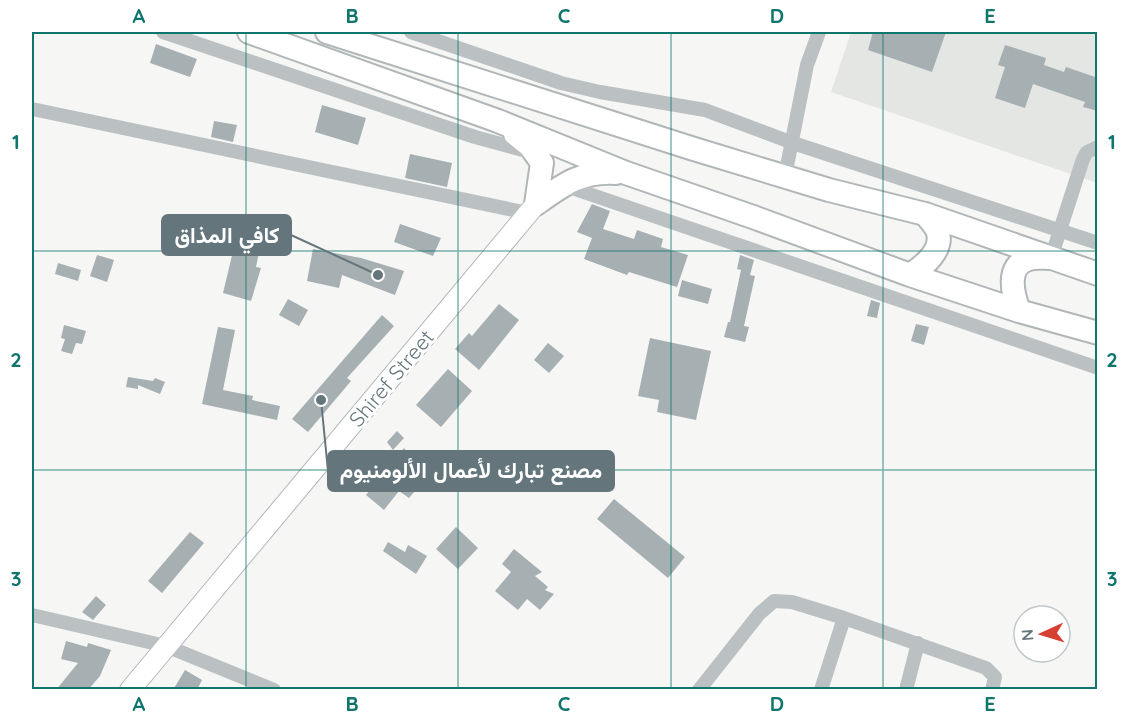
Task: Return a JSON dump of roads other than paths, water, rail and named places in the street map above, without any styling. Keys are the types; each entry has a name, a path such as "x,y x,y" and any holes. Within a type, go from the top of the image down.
{"highway":[{"path":"249,32 498,121 626,173 910,275 1019,311 1098,333"},
{"path":"327,32 570,111 829,190 926,214 1098,274"},
{"path":"498,121 530,146 543,163 532,208"},
{"path":"532,208 563,184 581,176 591,173 626,173"},
{"path":"910,275 924,267 933,255 937,240 937,231 926,214"},
{"path":"1019,311 1012,284 1013,275 1019,265 1028,259 1051,258"}],"main road":[{"name":"Shiref Street","path":"130,690 532,208"}],"street":[{"path":"163,32 475,137 538,154"},
{"path":"411,32 561,83 705,110 793,143 1098,243"},
{"path":"785,176 807,65 819,32"},
{"path":"32,109 532,208"},
{"path":"1051,258 1083,159 1087,152 1098,147"},
{"path":"563,184 1098,368"},
{"path":"699,690 759,614 774,601 792,602 844,618 986,668 995,677 992,690"},
{"path":"32,615 166,645 274,690"},
{"path":"821,690 844,618"},
{"path":"906,690 918,643"}],"place":[{"name":"كافي المذاق","path":"378,275"},
{"name":"مصنع تبارك لأعمال الألومنيوم","path":"321,400"}]}
